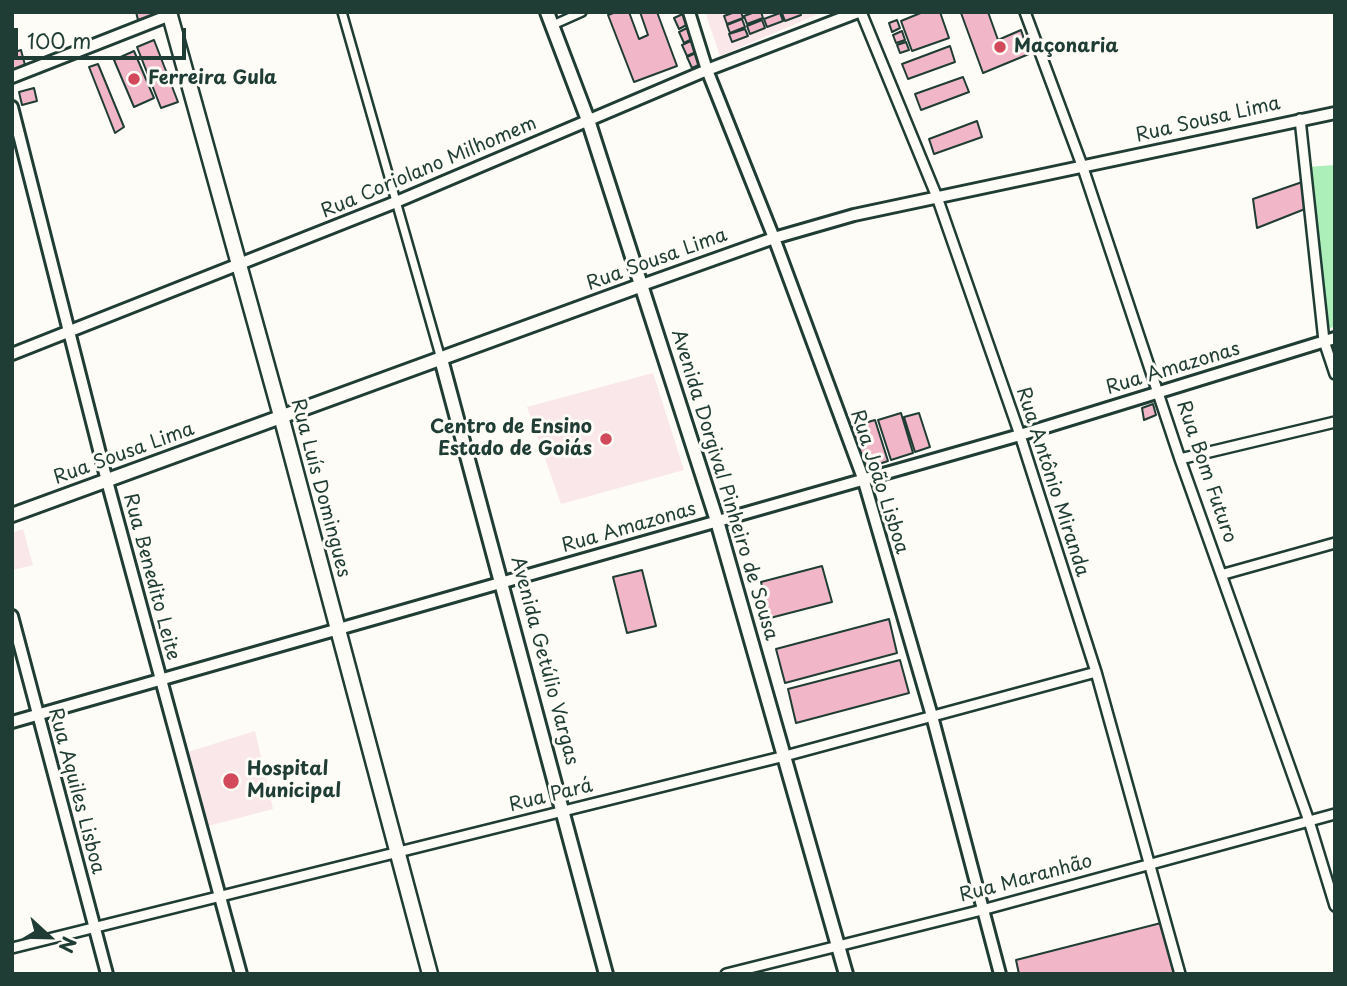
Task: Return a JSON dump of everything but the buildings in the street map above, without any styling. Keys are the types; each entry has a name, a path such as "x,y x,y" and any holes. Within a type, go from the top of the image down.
{"main road":[{"name":"Avenida Dorgival Pinheiro de Sousa","path":"547,12 588,120 717,521 846,974"},
{"name":"Rua Luís Domingues","path":"172,13 429,974"},
{"name":"Rua Sousa Lima","path":"12,515 642,285"},
{"name":"Avenida Getúlio Vargas","path":"441,359 504,583 606,974"}],"street":[{"path":"342,12 441,359"},
{"path":"553,26 582,12"},
{"name":"Rua João Lisboa","path":"689,12 707,70 774,239 863,478 932,716 1000,974"},
{"name":"Rua Coriolano Milhomem","path":"12,354 396,202 707,70 859,12"},
{"name":"Rua Antônio Miranda","path":"859,12 937,197 1020,435 1096,671 1180,974"},
{"name":"Rua Bom Futuro","path":"1025,12 1083,168 1160,391 1180,459 1224,574 1309,821 1335,906"},
{"path":"12,77 172,13"},
{"name":"Rua Benedito Leite","path":"12,107 107,481 241,974"},
{"name":"Rua Sousa Lima","path":"642,285 774,239 854,215 1335,113"},
{"path":"1300,119 1335,374"},
{"name":"Rua Amazonas","path":"12,722 1020,435 1329,339"},
{"path":"1180,459 1335,422"},
{"path":"1224,574 1335,543"},
{"name":"Rua Aquiles Lisboa","path":"12,616 36,715 107,974"},
{"name":"Rua Pará","path":"12,948 785,756 1096,671"},
{"name":"Rua Maranhão","path":"726,974 982,910 1335,814"}],"shaded area":[{"path":"705,12 823,12 720,56"},
{"name":"Centro de Ensino Estado de Goiás","path":"653,373 684,470 561,504 527,407"},
{"path":"23,529 33,565 13,570 12,533"},
{"name":"Hospital Municipal","path":"255,731 273,809 208,826 188,752"}],"green space":[{"path":"1335,165 1335,327 1322,329 1307,167"}],"place":[{"name":"Maçonaria","path":"1000,47"},
{"name":"Ferreira Gula","path":"134,79"},
{"name":"Centro de Ensino Estado de Goiás","path":"606,439"},
{"name":"Hospital Municipal","path":"231,781"}]}
